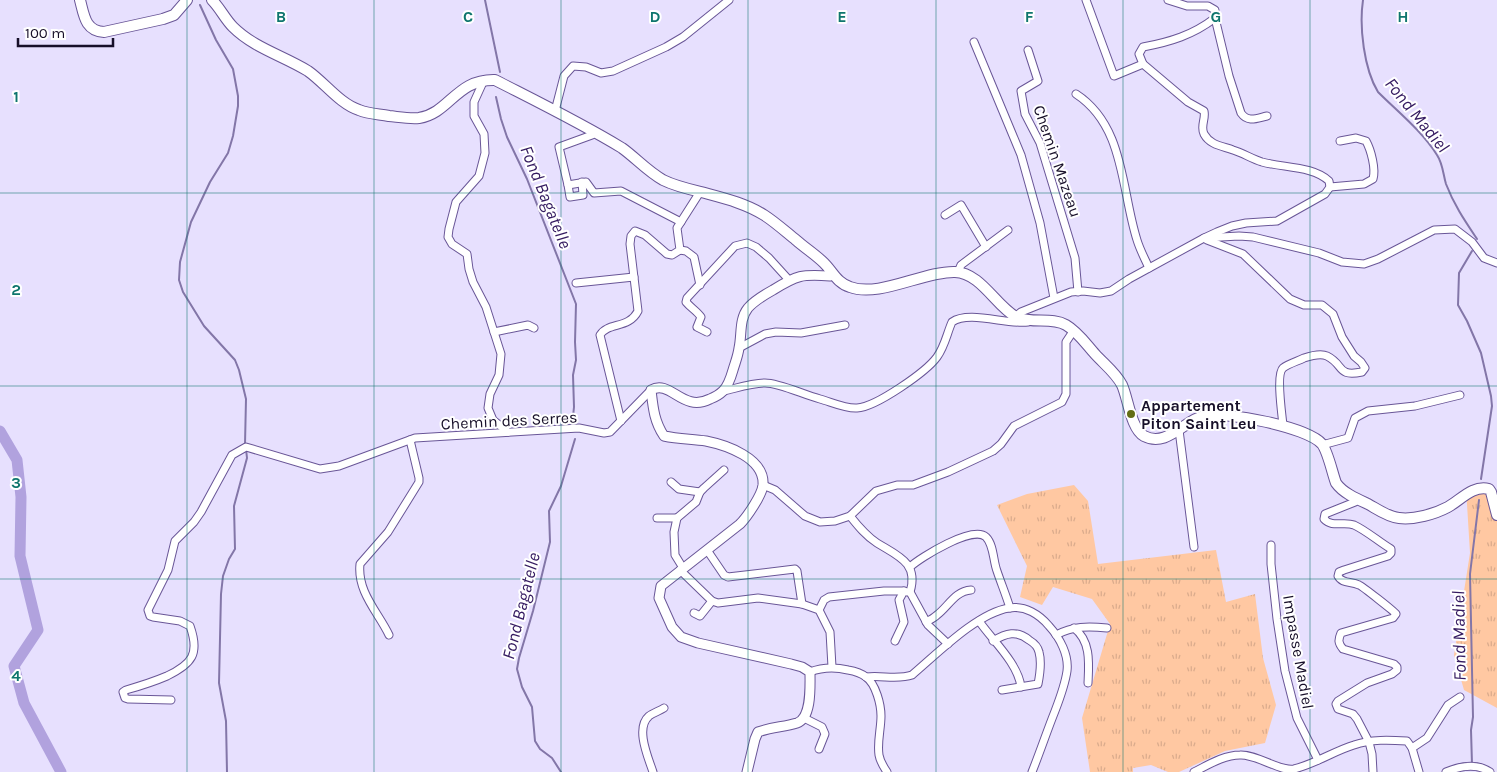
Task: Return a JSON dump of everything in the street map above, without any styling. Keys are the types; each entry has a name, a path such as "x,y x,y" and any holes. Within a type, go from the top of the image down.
{"main road":[{"path":"80,0 85,20 90,27 96,31 104,32 174,15 187,0"},
{"path":"212,0 233,27 245,37 264,49 308,71 347,104 358,110 420,118 432,114 473,83 495,80 595,132 628,152 662,180 676,186 740,204 767,217 824,263 841,284 848,287 867,290 947,272 964,274 977,281 1001,306 1016,316 1036,321 1063,323 1074,330 1122,384 1136,428 1142,435 1151,438 1162,438 1171,435 1194,419 1217,414 1283,425 1303,433 1322,445 1339,487 1357,499 1392,516 1406,518 1440,511 1478,488 1486,488 1491,492 1497,514"}],"street":[{"path":"555,111 564,76 573,66 586,67 601,73 613,71 674,42 730,0"},
{"path":"1086,0 1114,76 1143,64"},
{"path":"1168,0 1187,6 1208,6 1215,10 1215,18 1229,76 1241,113 1248,120 1267,116"},
{"path":"1016,316 1054,298 1078,292 1100,293 1111,291 1204,238 1246,223 1277,221 1325,194 1330,187 1329,181 1323,175 1310,170 1283,167 1260,161 1209,142 1202,132 1204,111 1188,102 1143,64 1139,54 1143,47 1173,41 1186,36 1215,18"},
{"path":"974,42 1021,155 1040,223 1054,298"},
{"name":"Chemin Mazeau","path":"1028,50 1038,81 1021,91 1025,114 1040,143 1075,258 1078,292"},
{"path":"484,80 474,102 474,116 484,134 485,153 479,176 456,202 448,237 452,244 467,254 468,269 486,307 502,354 499,375 490,394 488,408 493,420 508,432"},
{"path":"1076,94 1087,101 1107,126 1113,141 1136,239 1150,268"},
{"path":"582,182 583,195 570,197 560,147 592,135 595,132"},
{"path":"1330,187 1364,184 1373,179 1374,174 1369,146 1366,142 1356,138 1340,141"},
{"path":"568,185 586,182 594,193 621,191 681,222"},
{"path":"680,250 677,228 700,192"},
{"path":"945,215 960,206 986,247"},
{"path":"1204,238 1253,237 1319,253 1342,262 1364,264 1378,260 1434,230 1455,229 1472,242 1484,258 1497,264"},
{"path":"958,272 961,265 1008,230"},
{"path":"621,421 600,335 608,328 627,323 635,317 638,305 630,244 631,236 634,232 645,235 667,254 672,255 680,250 686,251 694,257 700,285"},
{"path":"1204,238 1243,254 1290,299 1304,305 1322,306 1332,314 1342,337 1364,368 1362,372 1349,374 1343,372 1336,362 1324,354 1310,356 1283,368 1280,373 1283,425"},
{"path":"707,332 697,327 701,317 686,302 687,298 735,246 747,243 756,247 790,280"},
{"path":"724,391 731,377 740,348 743,317 748,309 757,300 790,280 806,274 833,275"},
{"path":"576,283 634,278"},
{"path":"810,672 802,667 790,664 698,644 681,637 672,627 658,598 661,586 740,524 747,516 763,485 760,471 752,461 730,448 706,441 664,436 657,426 651,390 656,387 664,387 686,402 696,403 706,401 724,391 765,383 779,385 800,394 856,408 870,405 884,398 930,365 938,356 952,322 956,319 980,317 1017,323 1036,321"},
{"path":"740,348 765,334 776,332 801,333 845,325"},
{"path":"494,332 528,326 534,328"},
{"path":"763,485 775,490 805,516 820,522 834,521 850,516 876,491 897,486 913,485 948,472 993,451 1001,444 1014,426 1062,402 1066,394 1066,342 1074,330"},
{"name":"Chemin des Serres","path":"171,700 128,699 125,698 123,692 148,684 183,668 190,662 194,650 193,634 190,626 180,621 150,616 148,610 168,570 175,541 198,517 232,455 246,447 320,469 339,466 415,438 579,428 604,433 610,432 651,390"},
{"path":"1322,445 1348,438 1354,418 1368,411 1415,406 1460,395"},
{"path":"1179,430 1194,547"},
{"path":"389,635 372,608 361,584 360,564 388,532 419,482 410,440"},
{"path":"724,470 700,492 696,502 677,518 674,532 675,555 682,569 712,601 722,603 758,598 802,604 819,610 830,632 832,667"},
{"path":"671,482 679,489 700,492"},
{"path":"1357,499 1355,502 1325,514 1324,519 1327,523 1353,525 1391,549 1391,553 1388,556 1344,570 1339,572 1338,576 1344,581 1360,585 1375,598 1394,610 1396,614 1393,618 1347,630 1341,633 1339,638 1339,644 1343,649 1394,664 1397,667 1397,670 1392,674 1367,683 1336,704 1338,709 1352,714 1357,719 1369,742 1373,772"},
{"path":"850,516 867,535 903,558 910,567 912,585 898,603 904,622 895,641"},
{"path":"657,518 677,518"},
{"path":"910,567 921,557 961,538 979,534 986,537 991,545 997,571 1010,608"},
{"name":"Impasse Madiel","path":"1271,545 1270,564 1285,671 1296,718 1318,760"},
{"path":"707,550 728,577 796,569 802,604"},
{"path":"926,622 938,615 956,596 966,590 971,590"},
{"path":"819,610 824,600 829,597 884,591 907,592"},
{"path":"907,592 926,622 948,644"},
{"path":"694,613 700,616 712,601"},
{"path":"810,672 832,667 853,671 866,677 904,678 912,675 979,620 1010,608 1036,613 1056,634 1061,643 1068,668 1065,685 1032,772"},
{"path":"979,620 1010,661 1021,686"},
{"path":"1056,634 1074,628 1094,626 1107,628"},
{"path":"1074,628 1081,633 1087,644 1090,661 1088,683"},
{"path":"993,641 1006,634 1019,634 1027,638 1039,651 1038,684 1002,690"},
{"path":"747,772 758,732 767,728 796,723 806,716 810,695 810,672"},
{"path":"866,677 874,689 878,701 881,715 878,753 887,772"},
{"path":"1412,748 1427,738 1448,706 1460,697"},
{"path":"653,772 642,738 644,725 649,716 664,708"},
{"path":"804,718 822,728 825,734 819,749"},
{"path":"1194,772 1230,756 1241,754 1253,756 1292,771 1355,745 1369,742 1408,741 1419,772"},
{"path":"1446,772 1465,766 1478,767 1490,772"}],"green space":[{"path":"1074,485 1088,501 1098,564 1216,550 1226,602 1255,594 1263,658 1276,705 1265,743 1225,751 1179,772 1168,772 1151,765 1133,768 1133,772 1090,772 1082,718 1110,624 1092,599 1053,587 1042,605 1020,597 1027,566 997,505 1027,494"},
{"path":"1466,488 1497,492 1497,708 1464,690 1454,655 1470,553"}],"waterway":[{"name":"Fond Bagatelle","path":"485,0 500,72"},
{"name":"Fond Madiel","path":"1363,0 1362,35 1366,60 1373,83 1378,92 1431,146 1442,165 1446,184 1453,199 1477,239"},
{"path":"200,5 216,40 233,69 238,106 228,153 210,182 191,222 180,262 179,280 183,292 204,326 235,360 246,399 245,444"},
{"name":"Fond Bagatelle","path":"496,97 507,137 527,179 576,304 576,360 573,375 574,407 572,426"},
{"name":"Fond Madiel","path":"1472,251 1459,273 1458,305 1481,353 1491,396 1492,406 1481,479"},
{"path":"0,431 17,460 21,497 20,556 38,630 14,666 24,703 61,772"},
{"name":"Fond Bagatelle","path":"561,772 552,758 540,749 535,741 532,707 522,687 517,669 550,542 549,511 561,486 575,439"},
{"path":"227,772 226,721 219,683 221,594 223,576 235,549 234,506 247,458 246,449"},
{"name":"Fond Madiel","path":"1472,764 1470,574 1479,500"}],"place":[{"name":"Appartement Piton Saint Leu","path":"1131,414"}]}
